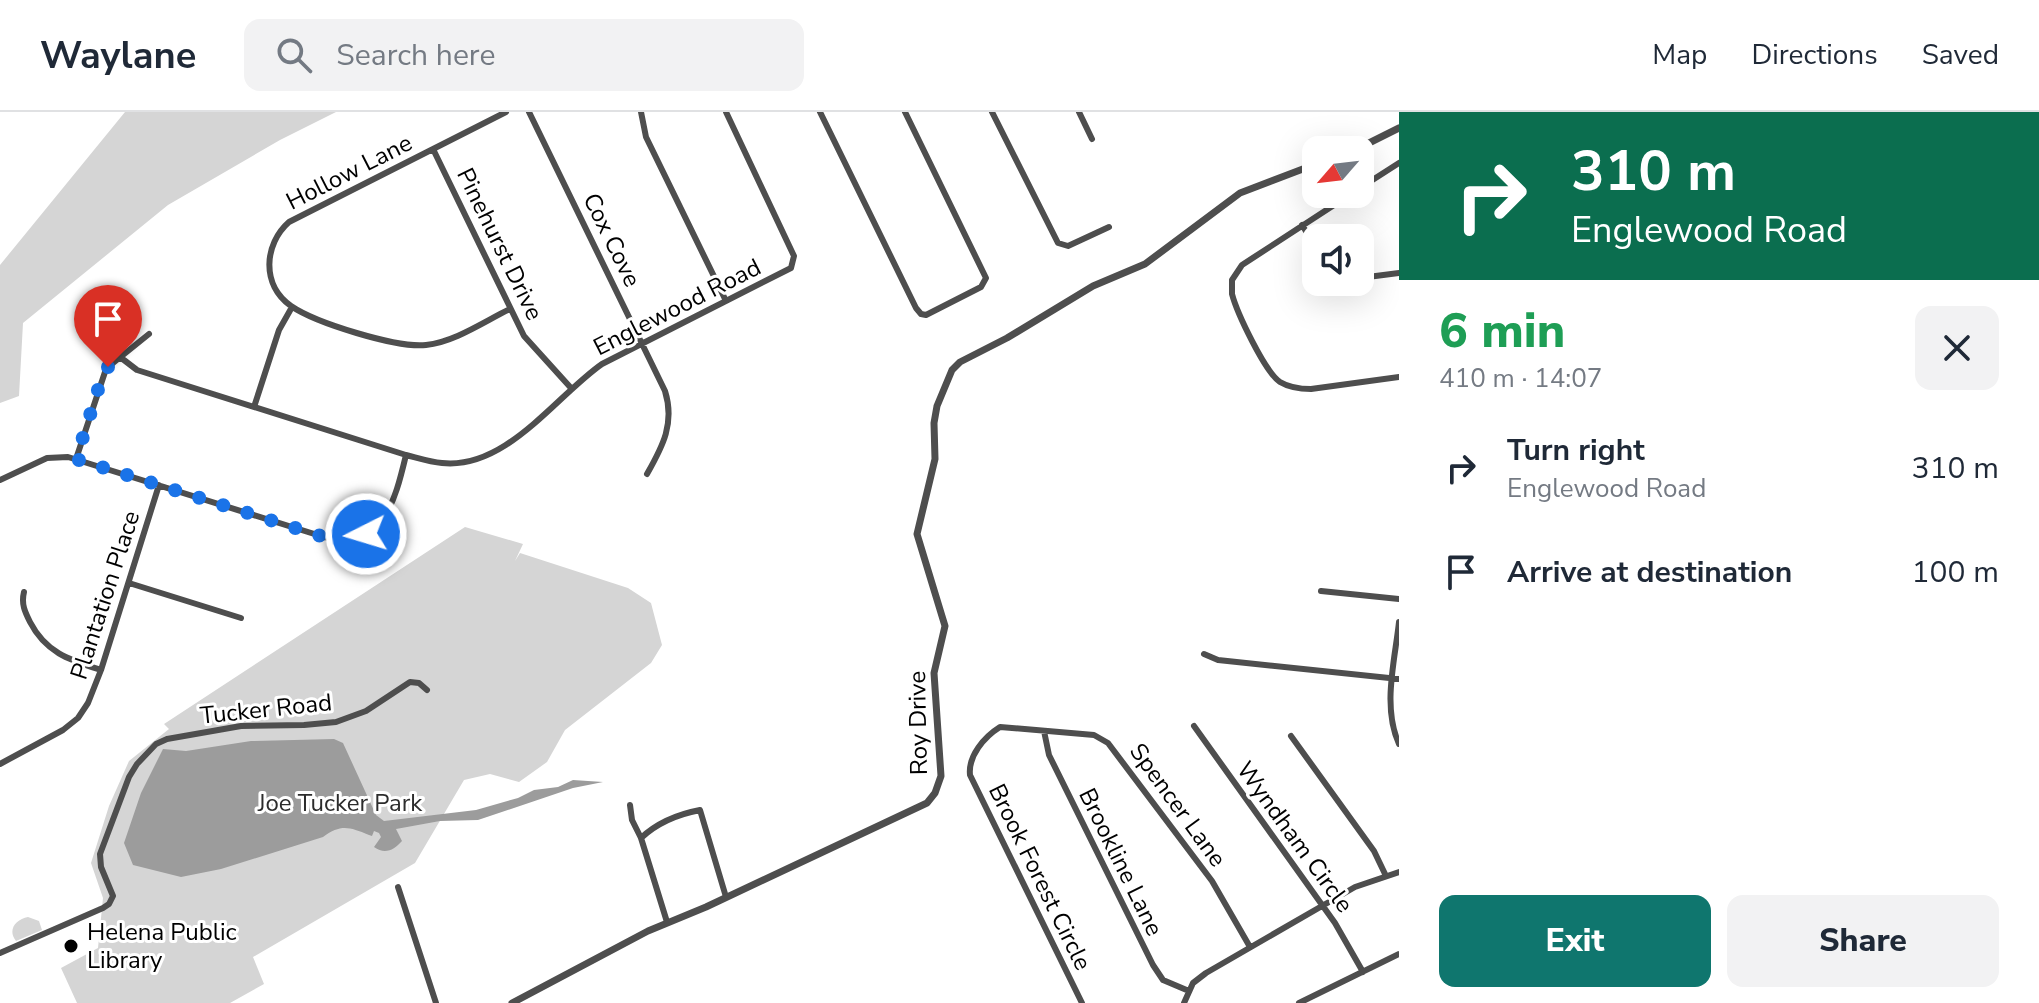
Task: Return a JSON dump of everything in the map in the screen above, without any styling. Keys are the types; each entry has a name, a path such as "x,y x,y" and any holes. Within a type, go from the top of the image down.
{"street":[{"name":"Hollow Lane","path":"292,307 279,294 269,272 272,245 282,229 297,217 506,112"},
{"name":"Cox Cove","path":"529,112 665,391 670,412 665,441 647,474"},
{"path":"641,112 646,137 726,301"},
{"name":"Englewood Road","path":"120,357 137,370 406,455 443,463 483,457 531,426 602,364 788,271 794,261 726,112"},
{"path":"820,112 916,308 926,315 981,287 986,278 905,112"},
{"path":"992,112 1058,243 1068,246 1109,227"},
{"path":"1079,112 1092,139"},
{"path":"1374,140 1399,128"},
{"name":"Pinehurst Drive","path":"433,149 510,309 532,346 571,388"},
{"path":"1374,179 1399,163"},
{"name":"Roy Drive","path":"512,1003 667,922 922,806 932,798 939,786 941,758 934,673 945,626 917,534 935,459 937,406 952,370 960,362 1018,332 1093,286 1145,264 1240,193 1302,169"},
{"path":"1304,224 1329,208"},
{"path":"1302,225 1242,265 1231,284 1234,302 1271,373 1283,383 1303,389 1399,377"},
{"path":"1374,276 1399,273"},
{"path":"254,407 279,330 292,307 325,321 411,345 427,345 447,339 510,309"},
{"path":"76,459 102,377 120,357 149,334"},
{"path":"0,480 47,458 76,459 324,537 348,540 366,534 384,520 406,455"},
{"name":"Plantation Place","path":"0,764 71,725 93,695 159,485"},
{"path":"129,583 241,618"},
{"path":"1321,591 1399,599"},
{"path":"24,592 24,608 43,642 62,657 101,670"},
{"path":"1399,622 1390,717 1399,744"},
{"path":"1204,654 1218,660 1396,678"},
{"name":"Tucker Road","path":"0,953 103,908 111,901 112,892 101,867 100,854 129,777 156,744 167,739 241,726 336,722 366,711 405,683 419,683 427,690"},
{"name":"Brook Forest Circle","path":"1044,731 1007,726 997,729 976,751 969,772 1082,1003"},
{"name":"Wyndham Circle","path":"1194,726 1323,906 1363,972"},
{"name":"Spencer Lane","path":"1044,731 1094,735 1108,743 1212,881 1250,947"},
{"name":"Brookline Lane","path":"1044,731 1049,755 1153,965 1163,980 1189,991"},
{"path":"1291,736 1374,851 1386,876"},
{"path":"630,805 632,820 641,838 667,922"},
{"path":"641,838 667,821 700,810 726,897"},
{"path":"1184,1003 1189,991 1206,973 1364,883 1399,872"},
{"path":"398,887 436,1003"},
{"path":"1299,1003 1399,954"}],"green space":[{"path":"125,112 336,112 280,140 168,205 23,323 19,396 0,403 0,265"},
{"name":"Joe Tucker Park","path":"465,527 523,544 515,561 520,553 628,588 651,603 662,645 651,663 565,730 547,762 519,782 490,774 464,780 415,863 253,957 264,984 230,1003 77,1003 61,968 98,948 103,898 91,863 109,806 129,761 169,729 164,724"},
{"path":"28,917 39,921 42,930 16,941 12,933 14,926"}],"shaded area":[{"path":"334,739 343,743 376,815 384,821 476,810 573,780 603,782 573,788 478,820 440,821 396,829 402,841 389,850 374,847 381,837 379,833 374,831 372,836 345,828 221,869 181,877 133,865 124,843 141,793 163,749 186,751 251,741"}],"place":[{"name":"Helena Public Library","path":"71,946"}],"route":[{"path":"108,367 76,459 324,537 348,540 366,534"}]}
